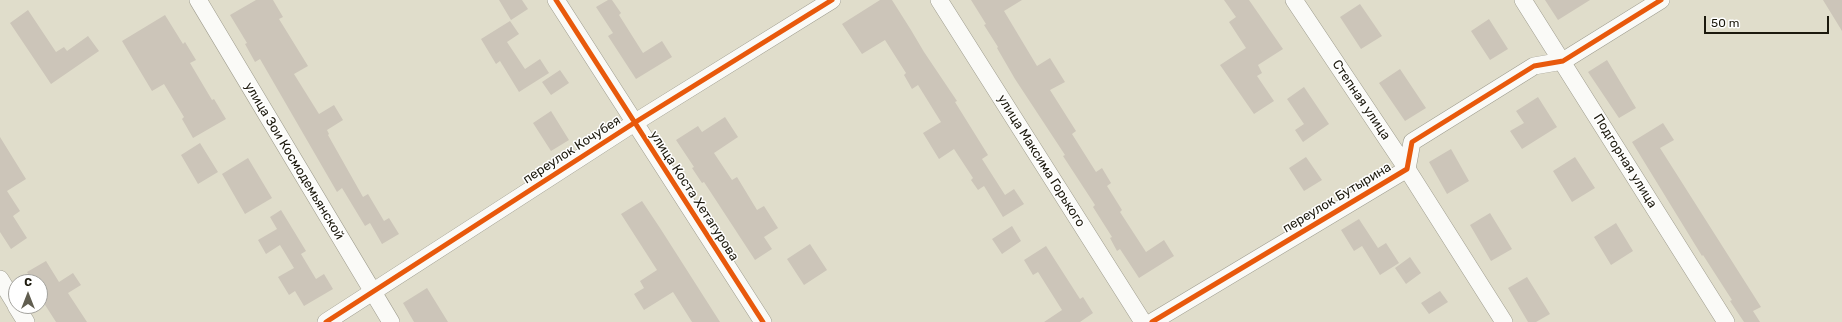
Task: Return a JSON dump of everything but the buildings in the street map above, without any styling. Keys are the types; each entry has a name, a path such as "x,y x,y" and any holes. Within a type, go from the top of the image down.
{"street":[{"name":"улица Зои Космодемьянской","path":"198,0 391,322"},
{"name":"улица Коста Хетагурова","path":"556,0 763,322"},
{"name":"переулок Кочубея","path":"326,322 634,123 832,0"},
{"name":"улица Максима Горького","path":"939,0 1143,322"},
{"name":"Степная улица","path":"1294,0 1407,169 1504,322"},
{"name":"Подгорная улица","path":"1523,0 1726,322"},
{"name":"переулок Бутырина","path":"1152,322 1407,169 1412,142 1534,66 1562,61 1661,0"},
{"path":"0,279 8,292"}],"cycle path":[{"path":"556,0 763,322"},
{"path":"326,322 634,123 832,0"},
{"path":"1152,322 1407,169 1412,142 1534,66 1563,61 1661,0"}]}
